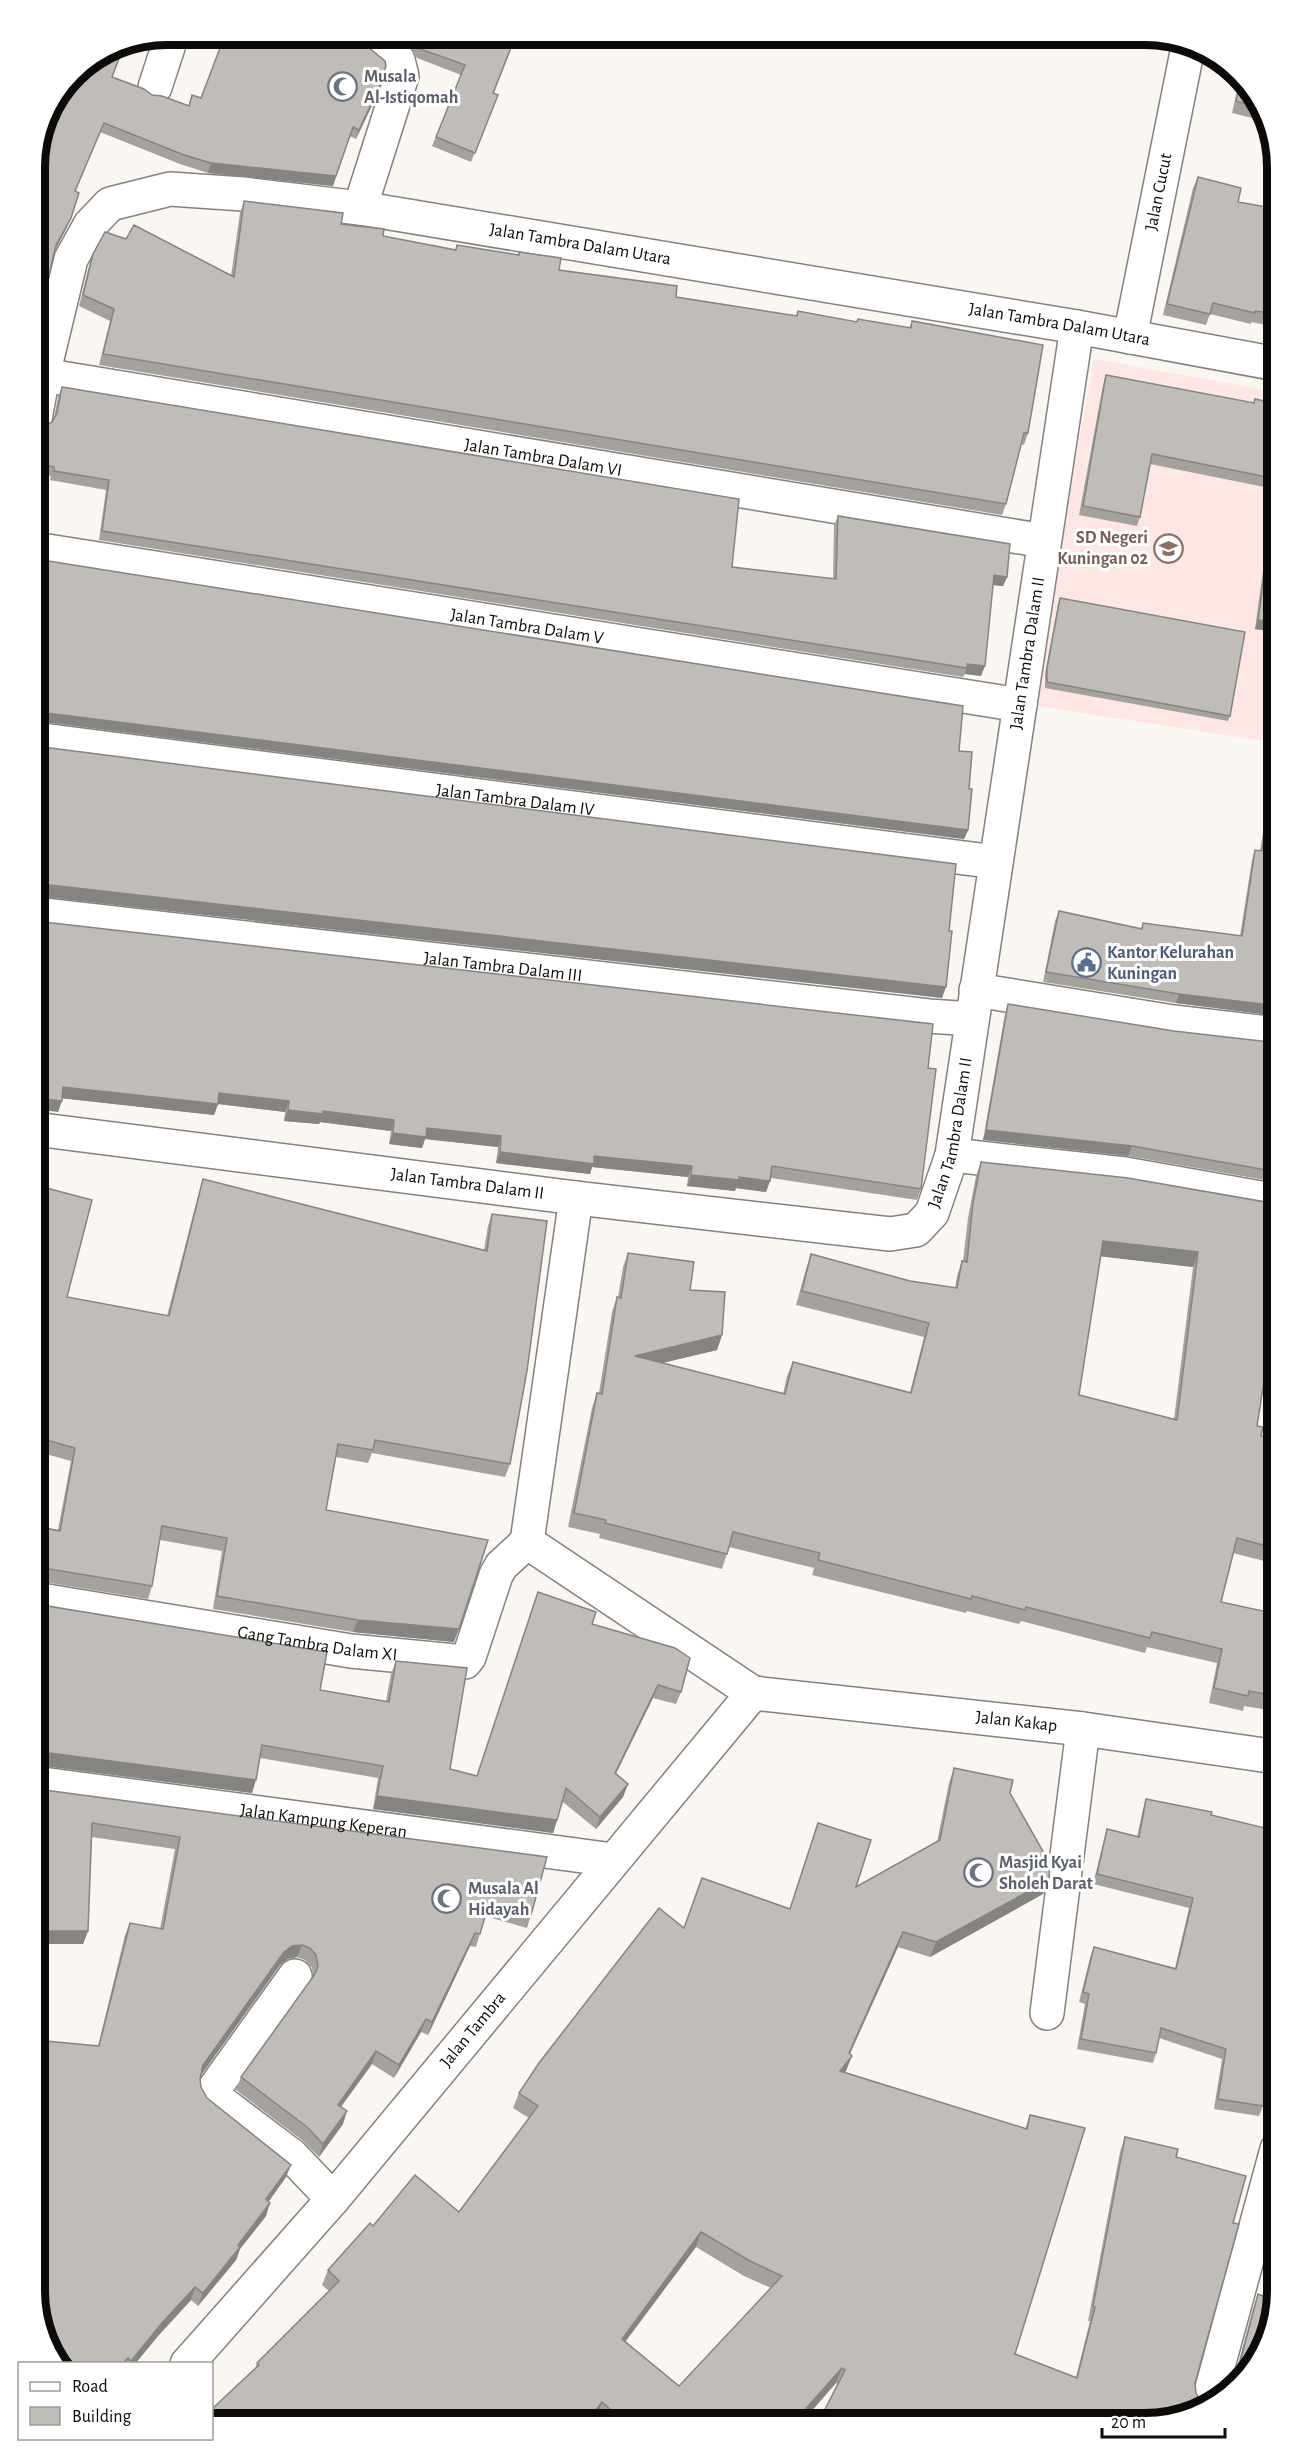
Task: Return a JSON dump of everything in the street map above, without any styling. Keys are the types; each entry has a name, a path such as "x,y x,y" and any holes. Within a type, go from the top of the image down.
{"street":[{"path":"155,87 168,45"},
{"path":"360,208 402,76 398,60 379,45"},
{"name":"Jalan Cucut","path":"1130,337 1187,52"},
{"name":"Jalan Tambra Dalam Utara","path":"45,367 71,259 90,225 110,204 170,189 243,194 360,208 1077,327 1267,362"},
{"name":"Jalan Tambra Dalam II","path":"45,1130 576,1198 890,1234 916,1230 932,1213 952,1155 1077,327"},
{"name":"Jalan Tambra Dalam VI","path":"45,375 1044,541"},
{"name":"Jalan Tambra Dalam V","path":"45,551 1020,705"},
{"name":"Jalan Tambra Dalam IV","path":"45,740 996,862"},
{"name":"Jalan Tambra Dalam III","path":"45,915 929,1017 974,1005 1173,1022 1267,1033"},
{"path":"952,1155 1125,1174 1267,1199"},
{"path":"576,1198 527,1542 753,1693"},
{"name":"Gang Tambra Dalam XI","path":"45,1601 351,1651 465,1662 469,1657 496,1575 501,1566 527,1542"},
{"name":"Jalan Kakap","path":"753,1693 1083,1729 1267,1755"},
{"name":"Jalan Tambra","path":"189,2362 333,2199 753,1693"},
{"path":"1047,2013 1083,1729"},
{"name":"Jalan Kampung Keperan","path":"45,1784 613,1860"},
{"path":"295,1976 214,2089 214,2093 222,2103 291,2155 333,2199"},
{"path":"1211,2394 1267,2189"}],"shaded area":[{"name":"SD Negeri Kuningan 02","path":"1094,359 1267,390 1267,741 1031,705"}],"building":[{"path":"221,45 365,45 385,61 386,66 359,130 353,127 336,176 211,163 184,155 104,123 75,191 79,193 71,218 56,245 45,292 46,151 53,124 70,93 87,75 106,61 121,54 112,77 144,89 152,95 162,96 189,106 192,95 201,98"},
{"path":"417,45 512,45 493,93 498,95 475,153 436,137 465,65 420,49"},
{"path":"1239,89 1250,105 1236,101"},
{"path":"1198,177 1241,188 1238,202 1267,207 1267,313 1255,311 1255,313 1213,303 1210,314 1167,304"},
{"path":"244,201 343,213 341,224 384,229 383,236 456,250 457,245 519,255 519,252 561,258 559,270 677,286 676,297 797,316 798,311 857,322 858,319 911,328 912,321 1043,345 1028,433 1024,433 1006,504 103,354 114,309 83,295 93,254 105,232 126,239 134,225 234,277"},
{"path":"1106,375 1254,403 1255,399 1267,402 1267,477 1152,454 1140,517 1083,506"},
{"path":"62,387 739,499 732,567 836,579 838,516 1010,544 1007,577 994,575 985,666 967,664 967,668 102,531 109,480 54,471 54,467 45,465 45,426 52,422 57,413"},
{"path":"1267,553 1267,621 1258,620"},
{"path":"45,560 963,706 959,751 972,752 969,789 972,789 968,830 45,713"},
{"path":"1060,598 1245,632 1230,716 1047,682 1047,668"},
{"path":"45,747 956,864 946,987 45,884"},
{"path":"1267,818 1267,1005 1179,994 1046,972 1059,911 1142,929 1143,923 1242,936 1255,850 1262,851"},
{"path":"45,922 933,1024 928,1068 936,1069 921,1189 772,1166 770,1181 739,1177 739,1180 691,1175 692,1166 594,1156 594,1164 500,1152 501,1136 427,1128 426,1137 393,1133 394,1120 323,1111 323,1114 288,1110 289,1101 219,1093 218,1104 63,1087 62,1101 45,1099"},
{"path":"1008,1004 1174,1031 1267,1042 1267,1170 1132,1146 986,1130"},
{"path":"981,1162 1128,1178 1267,1202 1267,1362 1257,1426 1263,1427 1261,1436 1267,1438 1267,1546 1237,1538 1221,1602 1267,1612 1267,1694 1249,1691 1248,1696 1214,1688 1222,1649 1152,1632 1150,1638 1026,1607 1025,1610 972,1596 971,1599 818,1560 820,1553 733,1532 727,1554 574,1513 597,1393 602,1394 617,1297 621,1298 628,1253 694,1262 690,1290 725,1292 722,1335 635,1356 785,1394 793,1362 911,1393 929,1323 802,1291 811,1254 910,1281 957,1288 962,1261 967,1262 973,1203","holes":["1103,1241 1198,1252 1177,1420 1079,1395"]},
{"path":"203,1179 487,1251 492,1214 547,1221 527,1371 510,1464 375,1440 373,1450 338,1444 326,1510 488,1540 459,1629 358,1620 217,1596 227,1538 162,1526 152,1586 45,1568 45,1528 60,1531 75,1448 45,1440 45,1188 92,1200 67,1297 169,1316"},
{"path":"538,1592 596,1612 592,1624 675,1648 690,1658 681,1692 658,1685 615,1773 628,1784 600,1817 566,1788 557,1820 377,1796 383,1766 262,1745 256,1780 45,1752 45,1606 327,1652 320,1690 389,1702 396,1661 467,1668 450,1769 477,1776"},
{"path":"954,1768 1013,1780 1010,1793 1050,1864 1049,1880 936,1942 903,1932 849,2053 852,2056 840,2071 1027,2129 1030,2115 1085,2128 1015,2354 1077,2378 1095,2307 1093,2306 1125,2137 1178,2149 1176,2157 1246,2176 1233,2223 1239,2224 1195,2383 1196,2393 1200,2400 1169,2411 1153,2413 823,2413 845,2370 842,2368 802,2413 615,2413 602,2402 593,2413 213,2413 213,2408 259,2365 257,2363 339,2281 328,2270 370,2223 373,2226 415,2175 459,2212 538,2106 519,2093 539,2063 659,1908 684,1928 702,1878 790,1909 818,1823 871,1840 856,1887 940,1840","holes":["701,2232 750,2261 782,2276 679,2386 622,2339"]},
{"path":"45,1790 547,1857 531,1915 489,1903 480,1934 475,1933 432,2022 426,2019 399,2065 376,2051 338,2105 347,2111 323,2144 307,2127 241,2077 315,1974 318,1966 316,1955 310,1948 302,1945 292,1946 284,1952 203,2065 200,2079 201,2087 207,2098 291,2165 266,2199 270,2203 238,2245 240,2247 203,2293 195,2287 131,2361 128,2358 124,2362 68,2362 54,2338 47,2315 45,2299 45,2041 99,2046 130,1923 163,1929 180,1837 92,1823 88,1931 46,1931 45,1941"},
{"path":"1146,1799 1212,1812 1211,1815 1267,1829 1267,2091 1263,2106 1218,2099 1226,2049 1161,2028 1156,2053 1081,2039 1089,1994 1083,1992 1094,1947 1176,1969 1193,1898 1097,1874 1107,1829 1139,1837"},
{"path":"1258,2294 1267,2298 1265,2315 1254,2345 1238,2370"}],"place":[{"name":"Musala Al-Istiqomah","path":"343,87"},
{"name":"SD Negeri Kuningan 02","path":"1169,548"},
{"name":"Kantor Kelurahan Kuningan","path":"1086,963"},
{"name":"Masjid Kyai Sholeh Darat","path":"978,1873"},
{"name":"Musala Al Hidayah","path":"447,1899"}]}
